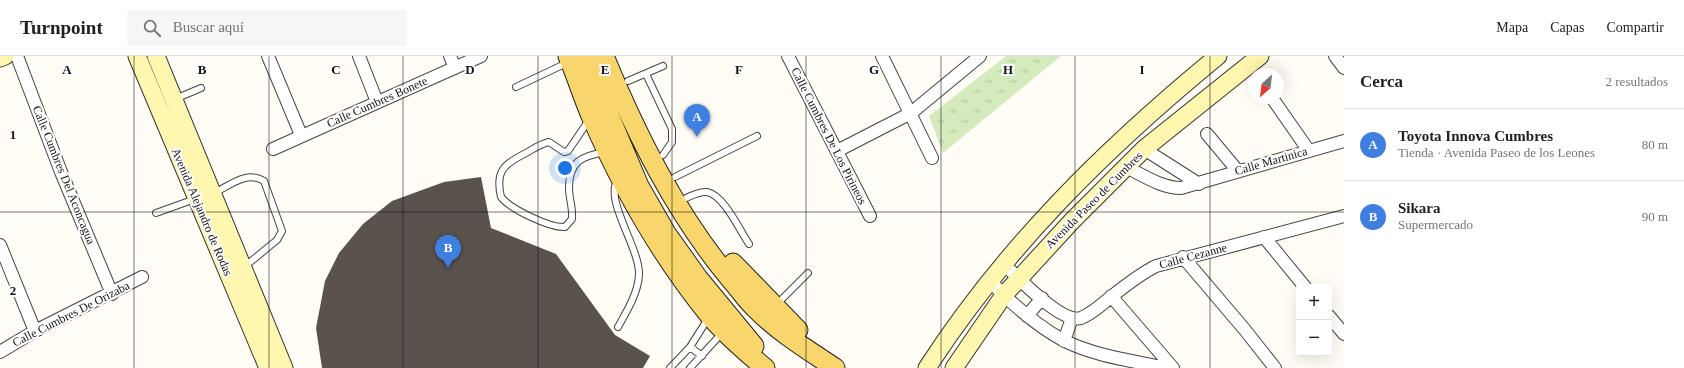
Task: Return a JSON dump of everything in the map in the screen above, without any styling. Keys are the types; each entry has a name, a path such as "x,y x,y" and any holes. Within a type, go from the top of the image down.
{"main road":[{"path":"604,56 642,140 662,178 688,222 718,264 756,309 784,333 835,368"},
{"path":"618,56 637,78 662,155 686,198 737,268 835,368"},
{"path":"575,58 591,117 620,176 652,235 670,264 710,316 724,331 766,368"},
{"path":"575,58 617,137 639,186 666,233 698,278 758,351 766,368"}],"street":[{"path":"0,58 5,56"},
{"name":"Calle Cumbres Del Aconcagua","path":"17,56 61,172 112,294"},
{"name":"Avenida Alejandro de Rodas","path":"137,56 196,198 236,272 284,368"},
{"name":"Avenida Alejandro de Rodas","path":"156,56 213,194 236,272 268,368"},
{"path":"268,56 301,135"},
{"path":"359,56 377,102"},
{"path":"450,56 455,68"},
{"name":"Calle Cumbres Bonete","path":"273,149 301,135 481,56"},
{"name":"Calle Cumbres De Los Pirineos","path":"788,56 870,216"},
{"path":"882,56 932,158"},
{"path":"837,151 911,113 979,56"},
{"name":"Avenida Paseo de Cumbres","path":"926,368 953,327 989,280 1055,206 1108,152 1164,100 1218,56"},
{"name":"Avenida Paseo de Cumbres","path":"954,368 1004,295 1018,278 1126,167 1179,121 1260,56"},
{"path":"1335,56 1344,68"},
{"path":"1164,100 1179,121"},
{"path":"1276,104 1310,150"},
{"path":"1207,134 1237,170"},
{"name":"Calle Martinica","path":"1126,167 1172,188 1181,188 1199,184 1237,170 1344,141"},
{"path":"1144,150 1199,184"},
{"name":"Calle Cezanne","path":"1072,318 1080,318 1087,315 1146,271 1162,263 1344,216"},
{"path":"1264,237 1303,284"},
{"path":"0,245 35,331"},
{"path":"1183,257 1275,368"},
{"path":"1004,263 1018,278 1058,311 1072,318 1064,341"},
{"name":"Calle Cumbres De Orizaba","path":"0,352 35,331 112,294 142,277"},
{"path":"989,280 1027,316 1064,341 1117,358 1167,368"},
{"path":"1112,296 1173,368"},
{"path":"1027,316 1042,298"},
{"path":"1332,320 1344,334"}],"lane":[{"path":"516,87 575,58"},
{"path":"637,78 663,66"},
{"path":"175,99 201,88"},
{"path":"591,117 568,151 564,152 549,142 509,161 500,174 501,197 510,206 550,225 565,227 572,219 573,213 569,188 571,172 575,164 587,155 608,152"},
{"path":"675,177 757,136"},
{"path":"213,194 253,176 264,181 282,231 277,240 236,272"},
{"path":"618,326 638,284 639,273 634,248 614,194 615,184 620,176"},
{"path":"686,198 706,192 716,196 730,214 749,244"},
{"path":"156,213 196,198"},
{"path":"774,307 808,274"},
{"path":"670,368 690,347 710,316"},
{"path":"690,368 724,331"},
{"path":"690,347 702,356"}],"green space":[{"path":"1006,56 1061,56 943,153 929,116"}],"building":[{"path":"481,177 491,228 556,254 615,335 650,356 643,368 322,368 316,328 325,281 339,253 363,224 392,201 444,182"}],"place":[{"name":"Toyota Innova Cumbres","path":"697,137"},
{"name":"Sikara","path":"448,268"}]}
